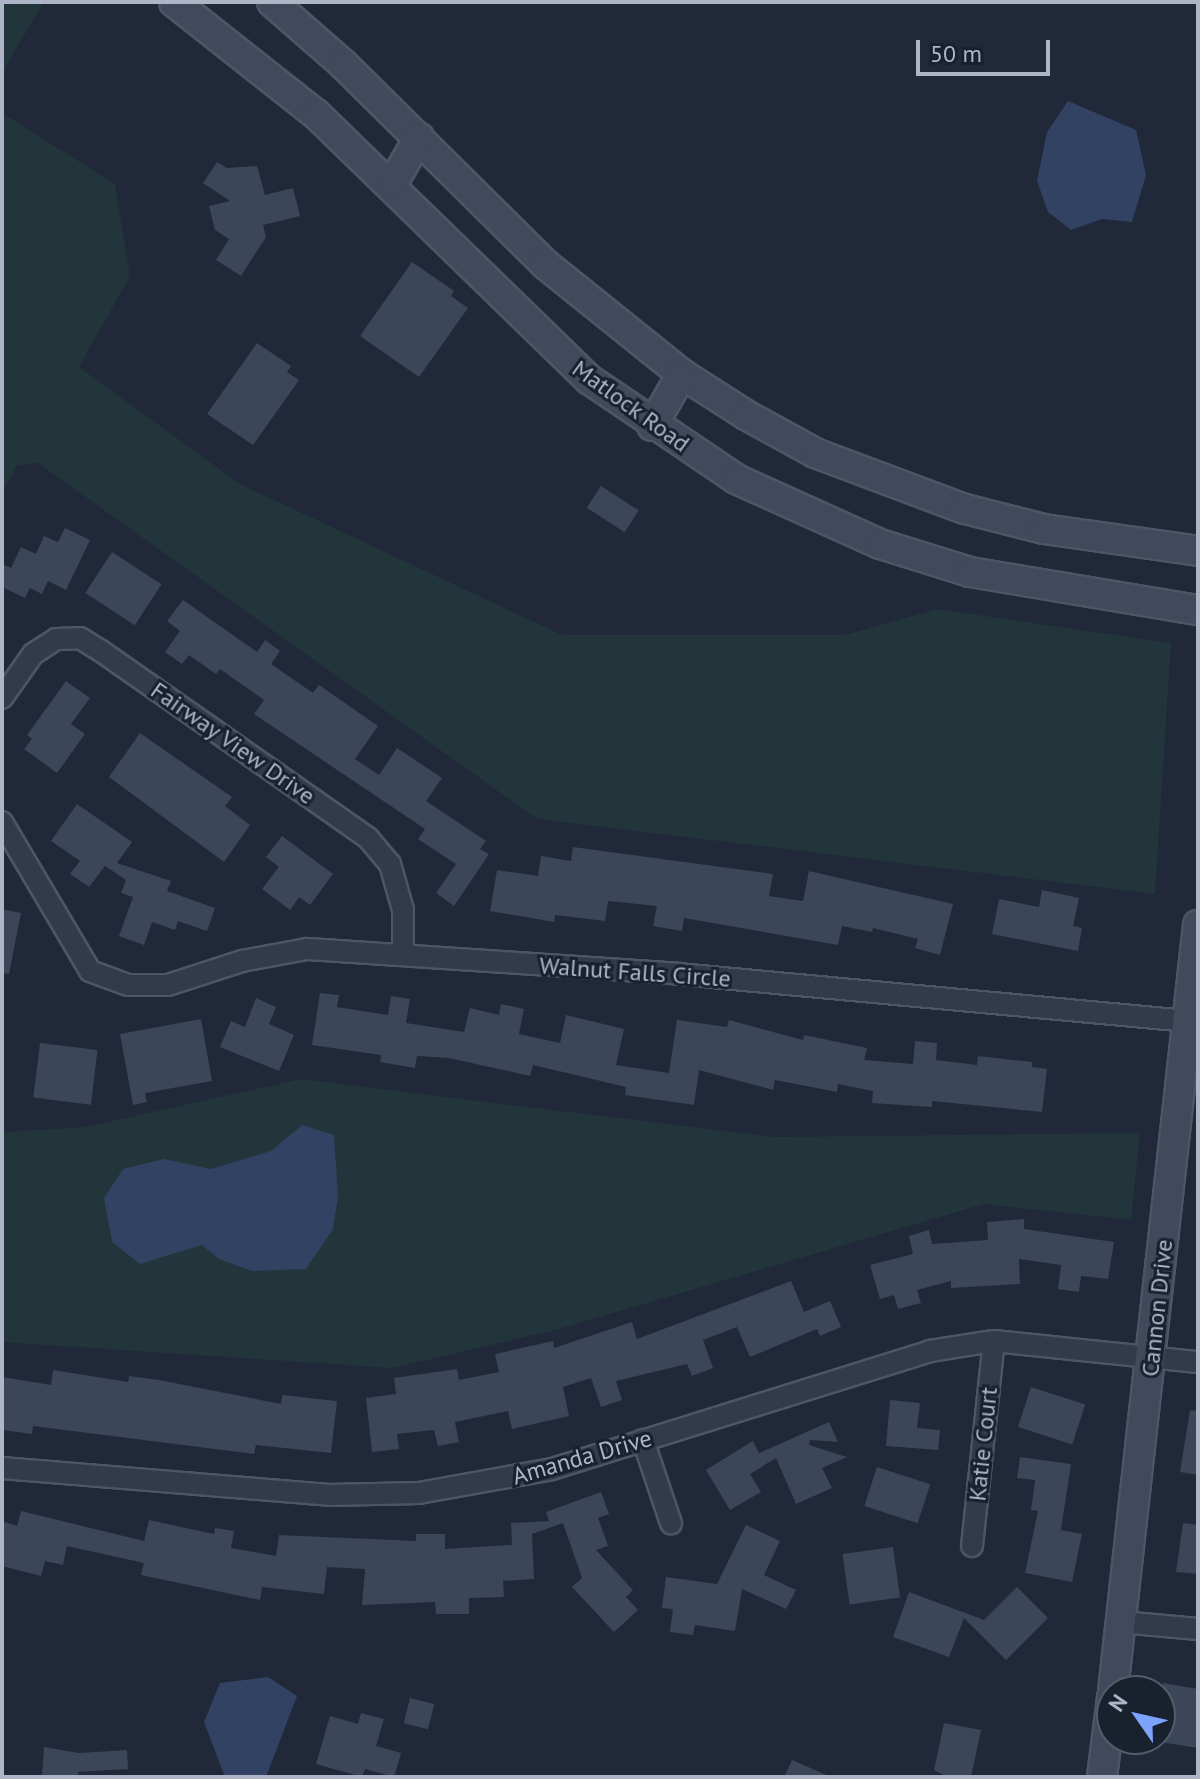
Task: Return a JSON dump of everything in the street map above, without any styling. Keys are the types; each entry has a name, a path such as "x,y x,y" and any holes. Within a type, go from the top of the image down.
{"main road":[{"name":"Matlock Road","path":"174,2 316,114 534,329 652,426 736,479 880,544 970,572 1198,610"},
{"path":"272,2 419,138 545,264 682,374 815,453 896,487 1044,529 1198,551"},
{"path":"391,186 419,138"},
{"path":"652,426 682,374"},
{"name":"Cannon Drive","path":"1115,1675 1192,1021 1198,925"},
{"path":"1102,1777 1105,1755"}],"street":[{"name":"Fairway View Drive","path":"2,698 33,654 56,639 80,638 101,651 368,838 390,864 403,910 403,955"},
{"name":"Walnut Falls Circle","path":"2,822 90,971 128,985 168,985 242,961 307,949 1192,1021"},
{"name":"Amanda Drive","path":"2,1468 329,1495 419,1493 552,1469 930,1351 994,1341 1198,1362"},
{"name":"Katie Court","path":"972,1546 994,1341"},
{"path":"643,1440 671,1523"},
{"path":"1121,1622 1198,1629"}],"green space":[{"path":"2,2 44,2 2,73"},
{"path":"2,113 115,184 130,276 79,367 240,484 562,635 845,635 937,609 1171,643 1155,894 537,819 38,463 17,466 2,493"},
{"path":"301,1079 774,1137 1140,1133 1131,1220 984,1204 559,1329 393,1368 2,1342 2,1132 85,1127"}],"water":[{"path":"1068,101 1136,130 1146,175 1132,222 1102,219 1071,230 1048,212 1037,181 1047,132"},
{"path":"302,1125 334,1135 338,1196 333,1229 306,1269 252,1271 219,1259 202,1245 140,1264 112,1242 104,1198 123,1169 164,1159 211,1169 271,1151"},
{"path":"268,1677 297,1696 266,1777 225,1777 204,1722 220,1683"}],"building":[{"path":"217,162 227,168 257,166 265,195 293,188 300,216 263,225 266,237 241,276 216,260 229,239 215,230 209,206 230,201 203,183"},
{"path":"412,262 454,291 451,296 468,308 419,377 360,336"},
{"path":"257,343 291,366 287,372 299,380 253,445 207,414"},
{"path":"601,486 639,511 625,532 587,508"},
{"path":"65,528 90,540 66,590 48,581 42,594 30,588 25,598 2,587 2,564 11,568 21,547 36,554 44,536 58,542"},
{"path":"112,552 161,584 135,625 85,593"},
{"path":"183,600 257,652 265,640 280,651 271,664 313,693 319,685 378,726 355,759 379,775 397,748 442,778 426,801 486,841 480,849 489,854 454,906 436,893 456,864 418,839 425,829 254,714 264,700 220,669 216,674 189,655 182,664 165,652 180,631 167,621"},
{"path":"66,681 90,698 71,724 85,734 57,773 24,749 32,739 27,735"},
{"path":"140,733 232,797 225,806 250,825 224,862 109,777"},
{"path":"77,804 132,842 117,863 171,881 167,891 215,908 207,931 178,921 175,930 152,922 144,945 119,936 133,897 121,893 126,880 105,866 89,887 70,874 80,861 51,841"},
{"path":"282,836 333,874 310,905 299,897 290,910 262,889 279,867 266,857"},
{"path":"573,847 773,874 769,896 803,901 809,871 953,904 940,955 915,948 918,939 873,928 872,932 842,926 838,945 684,918 682,931 653,926 657,906 608,901 605,921 555,915 554,922 490,911 497,870 538,876 541,856 571,861"},
{"path":"1042,890 1079,898 1073,926 1082,928 1078,951 992,934 999,899 1039,907"},
{"path":"2,909 21,913 9,974 2,973"},
{"path":"320,993 339,995 337,1007 388,1015 391,996 410,999 406,1023 464,1032 470,1008 499,1015 501,1004 524,1009 519,1034 560,1043 566,1015 624,1029 616,1065 669,1073 677,1020 727,1027 729,1020 803,1040 804,1035 867,1048 864,1060 913,1064 915,1041 937,1043 936,1060 977,1065 978,1056 1032,1062 1032,1067 1047,1069 1042,1112 932,1101 932,1107 872,1103 873,1091 838,1084 837,1092 775,1080 773,1090 699,1070 694,1105 625,1095 626,1087 533,1065 530,1076 449,1058 417,1056 415,1068 380,1062 381,1055 312,1045"},
{"path":"256,998 276,1007 269,1024 294,1035 279,1071 220,1047 231,1021 245,1027"},
{"path":"201,1019 212,1081 145,1093 147,1102 133,1105 120,1034"},
{"path":"40,1043 98,1050 91,1105 33,1098"},
{"path":"1024,1219 1024,1229 1114,1242 1108,1279 1081,1276 1079,1292 1058,1289 1061,1265 1019,1259 1020,1284 951,1288 951,1281 917,1290 921,1303 898,1309 894,1295 880,1299 870,1265 913,1254 909,1236 929,1230 932,1244 988,1240 987,1222"},
{"path":"791,1281 804,1312 830,1301 841,1327 820,1336 817,1329 750,1357 737,1327 703,1340 713,1368 692,1376 687,1364 616,1381 622,1400 601,1407 591,1378 563,1387 569,1416 512,1429 508,1411 455,1422 459,1442 438,1446 434,1430 397,1434 399,1449 372,1452 366,1398 396,1394 394,1378 457,1369 459,1380 499,1372 495,1354 553,1341 554,1348 632,1322 637,1339"},
{"path":"53,1370 128,1382 129,1376 159,1380 281,1404 282,1395 337,1401 331,1453 256,1445 254,1454 33,1426 32,1434 2,1430 2,1377 51,1385"},
{"path":"1031,1387 1085,1405 1072,1445 1018,1427"},
{"path":"890,1400 920,1403 917,1428 940,1430 938,1450 886,1446"},
{"path":"1190,1410 1198,1411 1198,1475 1180,1472"},
{"path":"829,1422 838,1442 810,1440 809,1445 847,1457 822,1468 832,1488 796,1504 776,1458 750,1474 761,1492 730,1510 706,1470 753,1441 759,1453"},
{"path":"1020,1457 1071,1464 1061,1530 1082,1534 1072,1582 1025,1573 1038,1511 1031,1510 1035,1480 1017,1478"},
{"path":"877,1467 930,1484 918,1523 864,1506"},
{"path":"601,1492 609,1514 598,1518 608,1546 596,1550 633,1590 626,1597 638,1610 614,1632 572,1587 582,1578 563,1523 532,1534 534,1579 503,1581 504,1597 469,1598 469,1614 436,1614 435,1602 362,1605 365,1569 327,1567 324,1594 262,1587 260,1600 141,1575 144,1563 67,1546 63,1565 45,1561 41,1576 2,1566 2,1521 17,1526 21,1511 144,1541 149,1520 214,1534 215,1528 234,1531 231,1548 276,1556 279,1535 416,1541 416,1534 445,1534 445,1549 512,1545 511,1523 549,1521 546,1512"},
{"path":"1183,1523 1198,1525 1198,1574 1176,1572"},
{"path":"746,1525 780,1541 764,1575 796,1590 786,1609 742,1589 735,1631 695,1625 693,1635 670,1632 673,1609 662,1608 666,1577 717,1584"},
{"path":"893,1547 900,1598 850,1605 842,1554"},
{"path":"1017,1587 1048,1618 1006,1660 964,1618 949,1657 893,1637 909,1592 984,1620"},
{"path":"1176,1685 1198,1689 1198,1748 1176,1745"},
{"path":"410,1698 434,1704 428,1729 404,1723"},
{"path":"361,1713 384,1719 376,1746 401,1753 394,1777 365,1769 362,1777 316,1764 330,1716 358,1724"},
{"path":"944,1723 981,1730 971,1777 947,1777 934,1770"},
{"path":"44,1747 79,1753 127,1750 128,1769 78,1772 78,1777 42,1776"},
{"path":"792,1760 831,1777 784,1777"}]}
